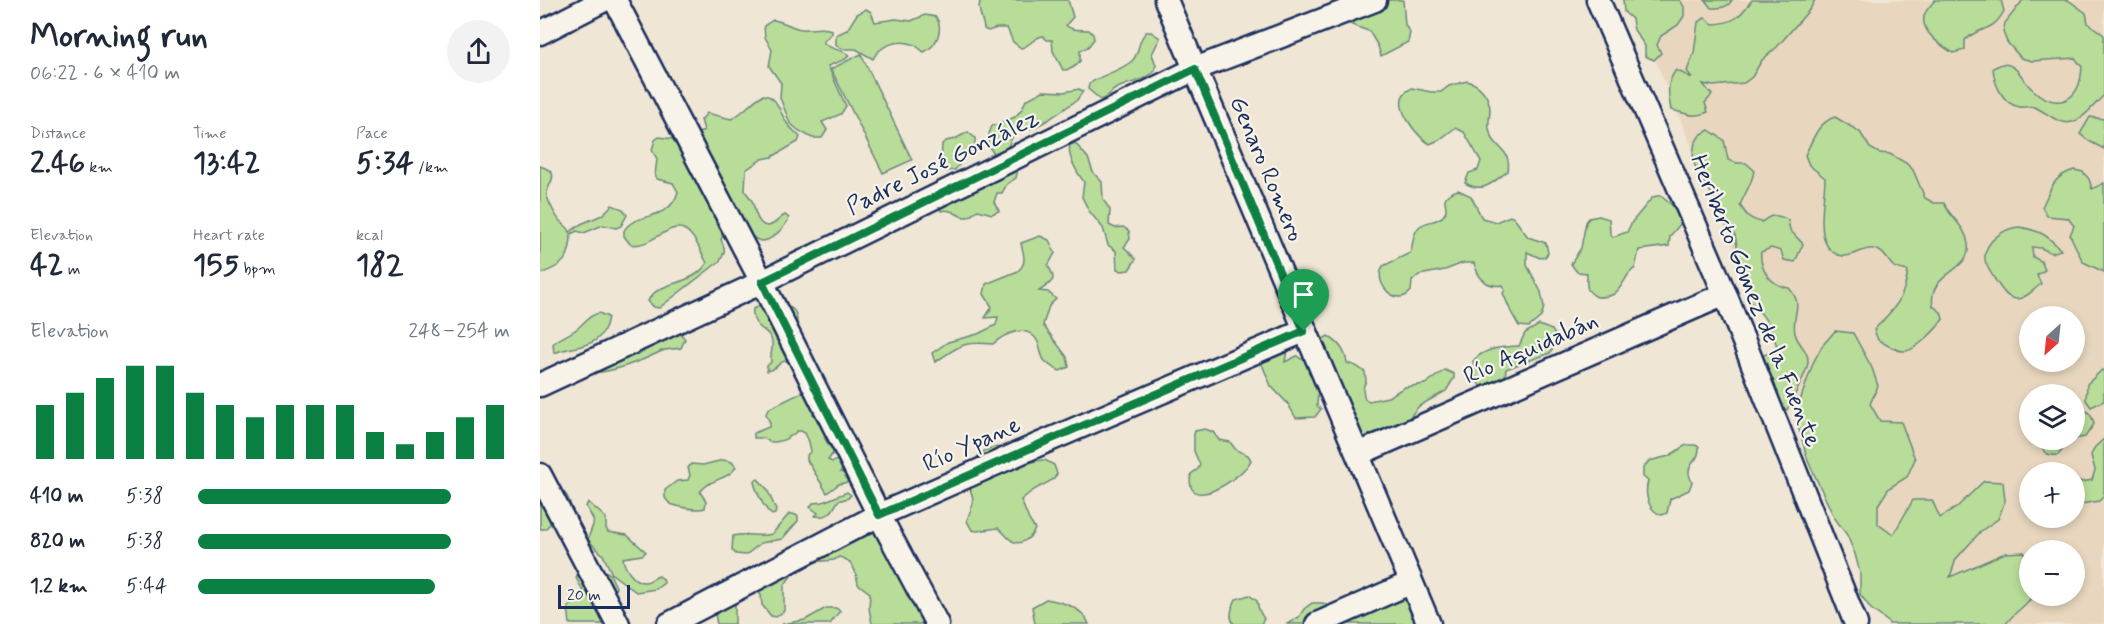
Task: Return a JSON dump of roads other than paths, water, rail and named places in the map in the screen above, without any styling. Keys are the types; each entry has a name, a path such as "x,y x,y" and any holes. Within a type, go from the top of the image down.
{"street":[{"path":"540,33 604,0"},
{"path":"615,0 937,624"},
{"name":"Genaro Romero","path":"1166,0 1429,624"},
{"name":"Padre José González","path":"540,385 762,282 1195,69 1376,0"},
{"name":"Heriberto Gómez de la Fuente","path":"1598,0 1725,294 1856,624"},
{"name":"Río Aquidabán","path":"1358,454 1725,294"},
{"name":"Río Ypane","path":"669,624 879,515 1304,331"},
{"path":"542,486 618,624"},
{"path":"1317,624 1410,583"}]}
